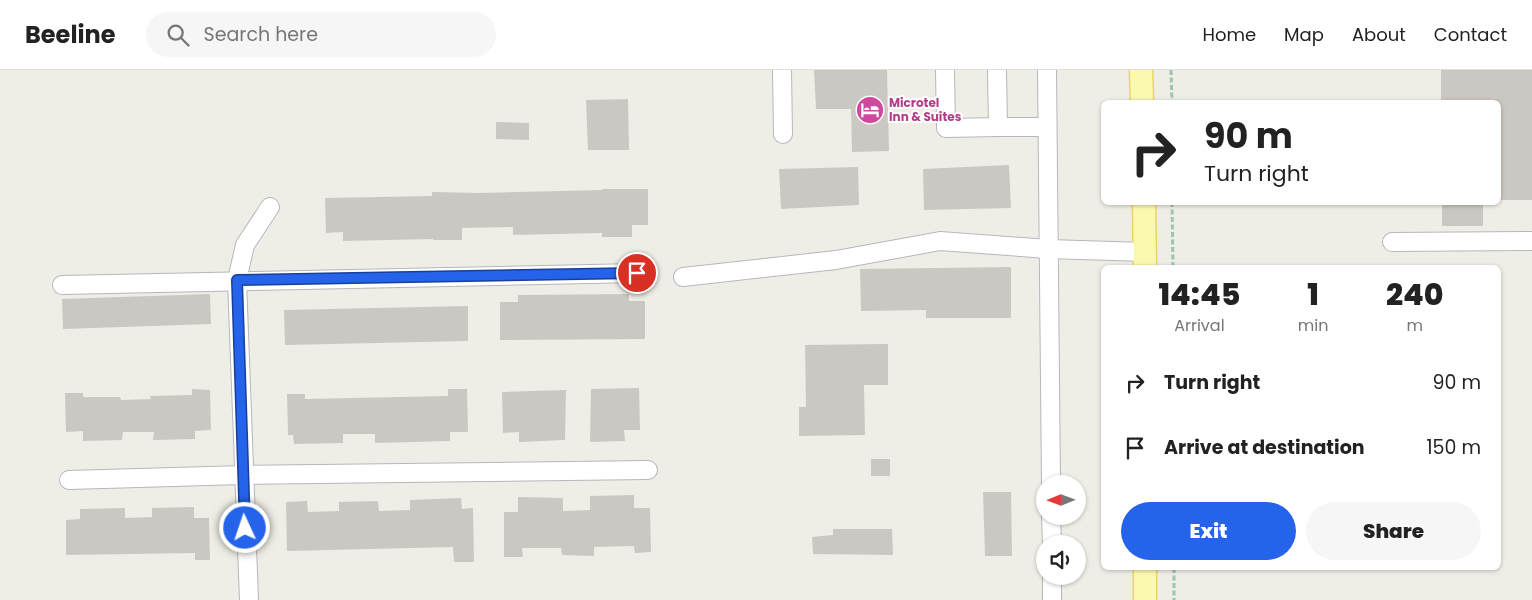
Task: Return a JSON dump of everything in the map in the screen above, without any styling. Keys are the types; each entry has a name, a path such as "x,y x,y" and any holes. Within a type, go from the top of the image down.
{"main road":[{"path":"1141,70 1142,100"},
{"path":"1144,205 1145,260"},
{"path":"1145,570 1145,600"}],"street":[{"path":"782,70 783,134"},
{"path":"945,70 946,128 1047,127"},
{"path":"997,70 998,128"},
{"path":"1047,70 1051,475"},
{"path":"249,600 237,280 245,245 270,207"},
{"path":"683,277 836,260 940,241 1048,249 1145,260"},
{"path":"1392,242 1532,241"},
{"path":"62,285 637,273"},
{"path":"69,480 243,474 648,470"},
{"path":"1052,585 1052,600"}],"path":[{"path":"1171,70 1172,100"},
{"path":"1172,205 1173,265"},
{"path":"1174,570 1174,600"}],"building":[{"name":"Microtel Inn & Suites","path":"814,70 887,70 889,151 852,152 851,109 816,109"},
{"path":"1441,70 1532,70 1532,200 1501,200 1501,100 1441,100"},
{"path":"628,99 629,150 588,150 586,100"},
{"path":"496,122 529,123 529,140 496,139"},
{"path":"1009,165 1011,208 924,210 923,169"},
{"path":"858,167 859,205 781,209 779,169"},
{"path":"648,189 648,225 632,225 632,237 602,237 602,233 513,235 513,227 462,228 462,240 343,241 343,232 326,233 325,198 432,196 432,192 478,193"},
{"path":"1442,205 1483,205 1483,226 1442,226"},
{"path":"1011,267 1011,318 926,318 926,310 861,311 860,269"},
{"path":"210,294 211,324 63,329 62,299"},
{"path":"629,294 629,301 645,301 645,339 500,340 500,302 518,302 518,295"},
{"path":"468,306 468,341 285,345 284,310"},
{"path":"888,344 888,385 864,385 865,435 799,436 799,407 806,407 805,345"},
{"path":"639,388 640,430 624,430 625,441 590,442 591,389"},
{"path":"192,389 210,390 211,430 195,431 195,439 153,440 154,432 123,432 122,440 83,441 83,431 66,432 65,393 83,393 83,397 120,397 121,400 151,399 150,396 192,395"},
{"path":"448,389 467,389 468,432 450,432 450,441 375,443 375,434 343,434 343,443 294,444 293,435 288,435 287,394 305,394 305,399 448,396"},
{"path":"566,390 565,440 519,442 519,432 503,433 502,392"},
{"path":"871,459 890,459 890,476 871,476"},
{"path":"983,492 1011,492 1012,556 985,556"},
{"path":"634,495 634,508 650,508 651,552 635,553 634,546 594,547 594,556 562,555 561,548 522,548 523,557 504,557 504,512 518,512 518,497 563,498 563,511 590,510 590,496"},
{"path":"461,498 462,509 473,508 474,562 454,562 453,547 287,551 286,502 307,501 308,512 339,511 339,502 378,501 379,511 410,510 410,500"},
{"path":"194,507 194,518 209,518 210,560 195,560 195,553 66,555 66,520 80,519 80,509 125,508 125,518 152,517 152,508"},
{"path":"833,529 892,529 893,555 813,554 812,537 833,535"}],"place":[{"name":"Microtel Inn & Suites","path":"870,110"}],"route":[{"path":"245,528 237,280 637,273"}]}
